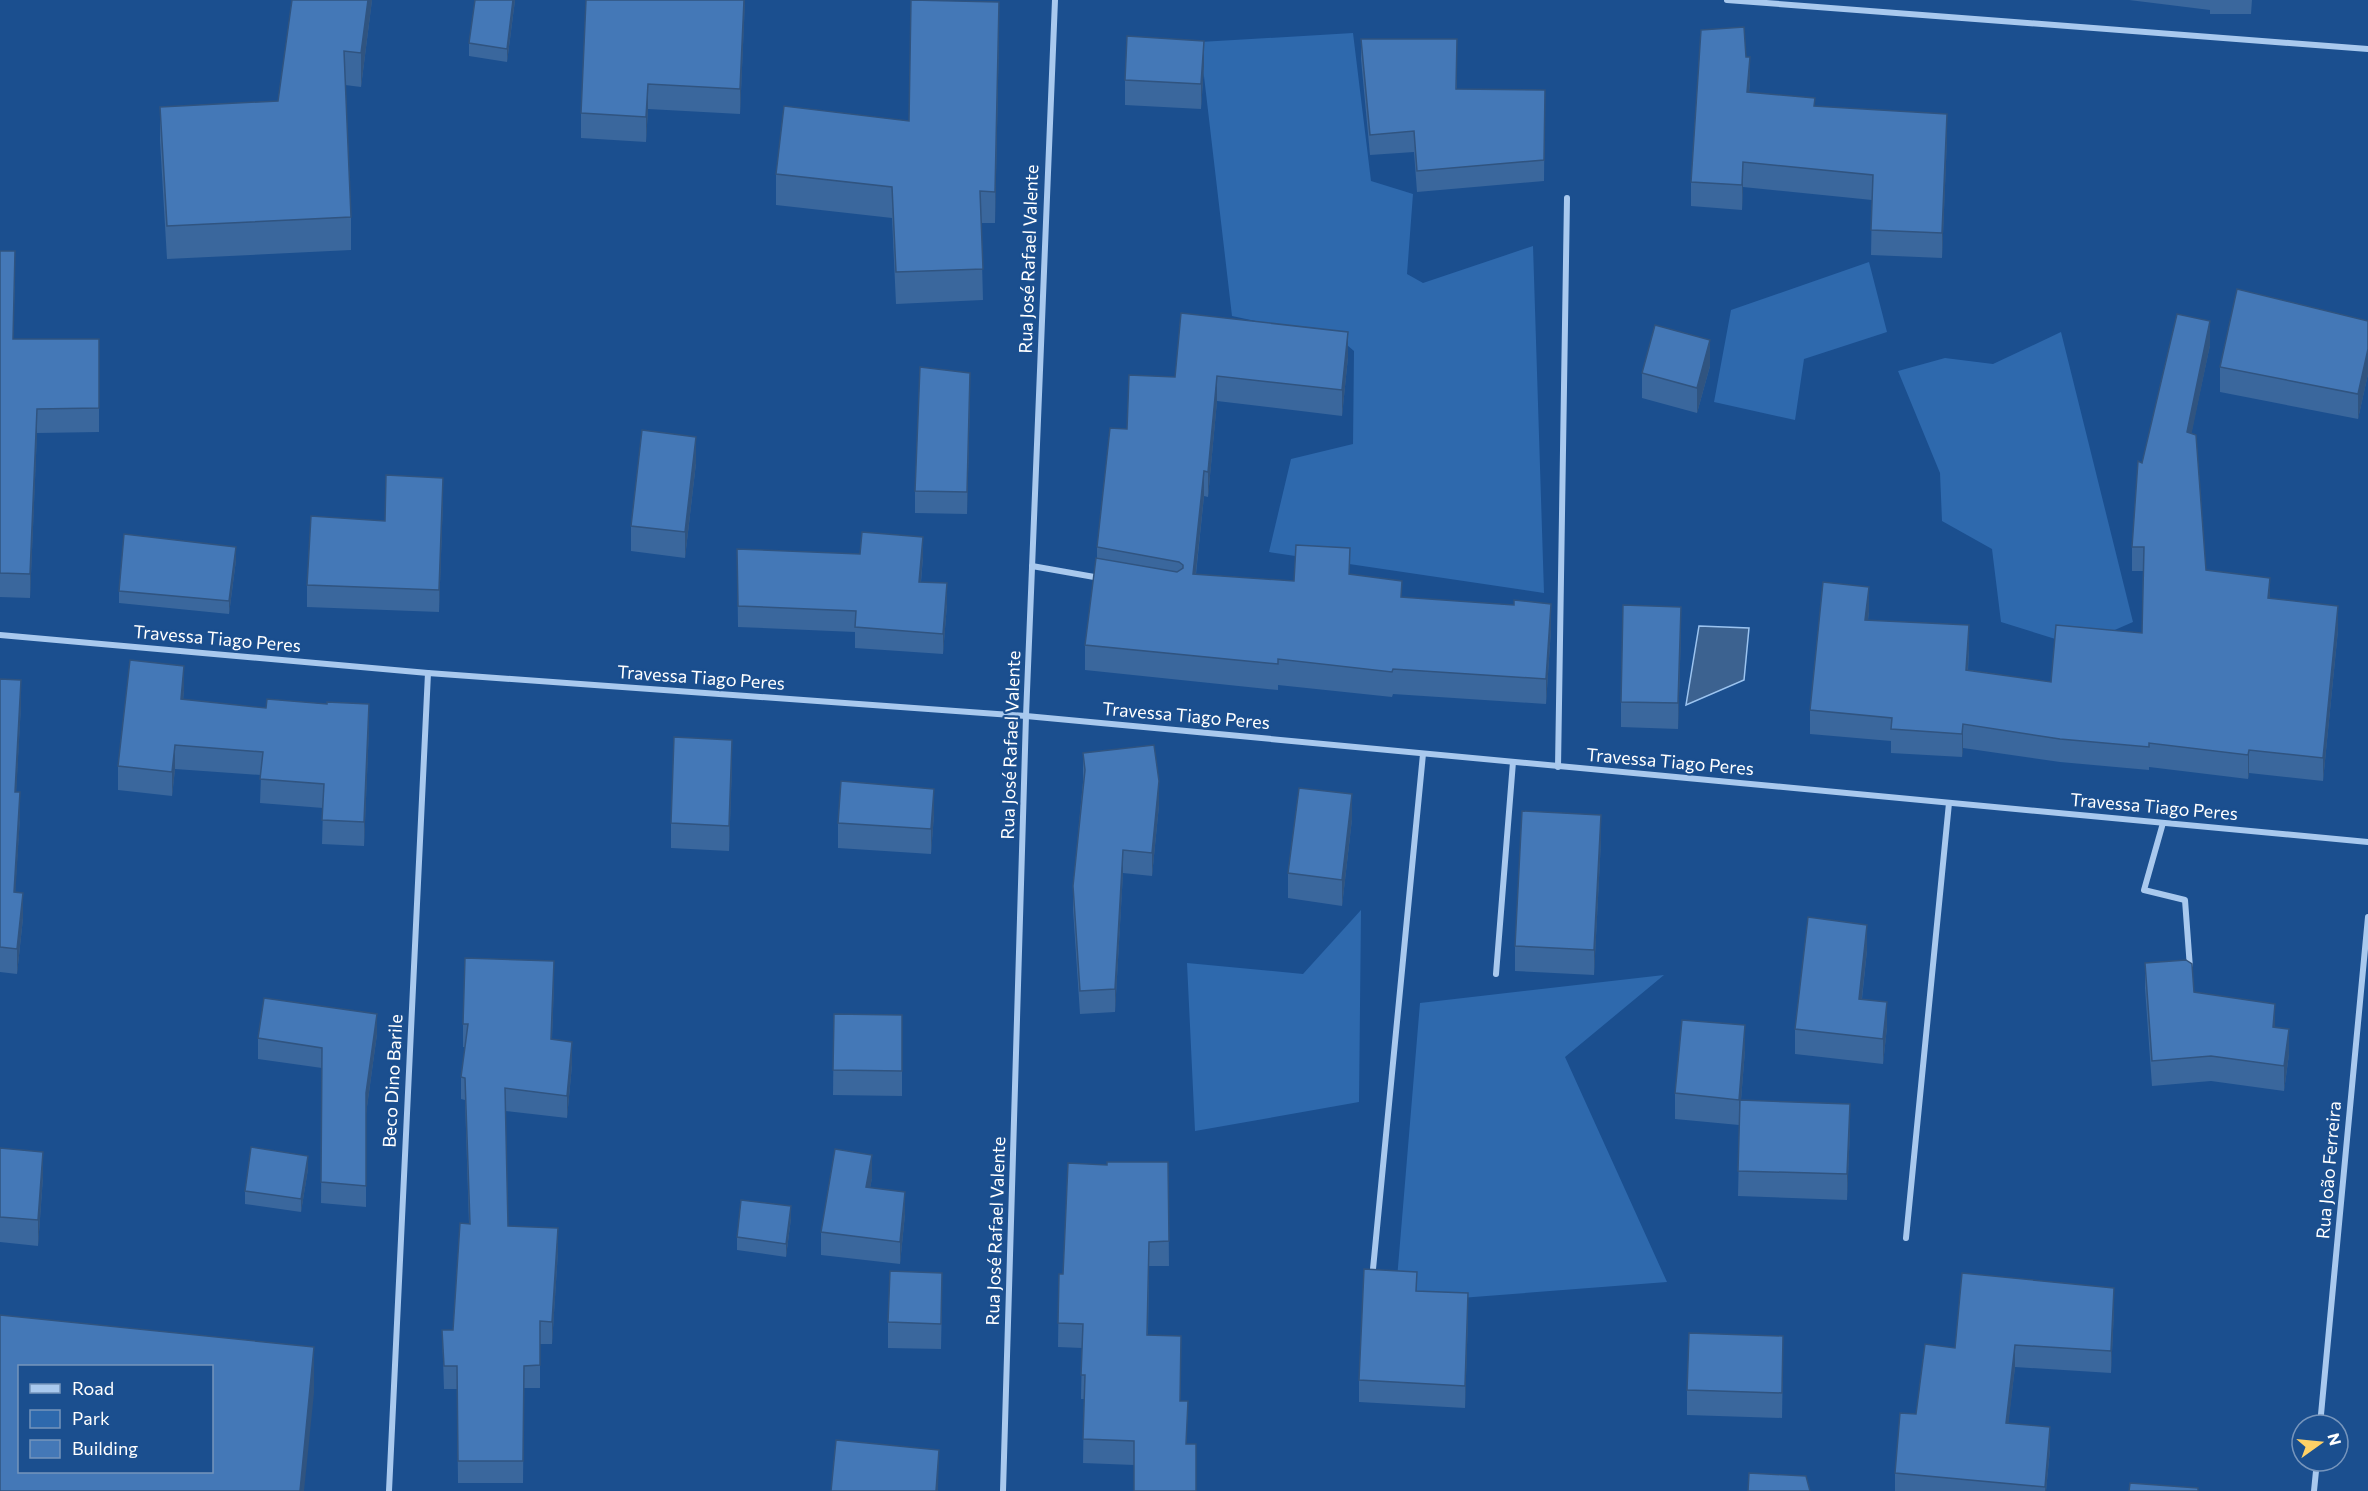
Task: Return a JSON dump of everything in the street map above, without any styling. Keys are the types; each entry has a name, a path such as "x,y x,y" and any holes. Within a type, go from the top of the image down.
{"street":[{"name":"Rua José Rafael Valente","path":"1003,1491 1026,717 1054,0"},
{"path":"1726,0 2368,49"},
{"path":"1558,766 1567,198"},
{"path":"1032,566 1111,580"},
{"name":"Travessa Tiago Peres","path":"0,635 428,673 1026,717 2368,842"},
{"name":"Beco Dino Barile","path":"388,1491 428,673"},
{"path":"1373,1269 1423,754"},
{"path":"1496,974 1513,762"},
{"path":"1906,1238 1949,803"},
{"path":"2163,823 2145,890 2185,900 2190,974"},
{"name":"Rua João Ferreira","path":"2321,1413 2368,917"},
{"path":"2314,1491 2316,1473"}],"green space":[{"path":"1353,33 1371,181 1413,194 1407,274 1423,283 1533,246 1544,593 1269,552 1291,459 1353,444 1354,351 1340,339 1232,316 1200,42"},
{"path":"1869,262 1887,332 1804,359 1795,420 1714,402 1731,310"},
{"path":"2061,332 2133,622 2078,646 2001,622 1992,549 1942,521 1940,473 1898,371 1945,358 1993,364"},
{"path":"1361,910 1359,1102 1195,1131 1187,963 1303,974"},
{"path":"1664,975 1565,1057 1667,1282 1395,1303 1420,1003"}],"shaded area":[{"path":"1699,626 1749,628 1744,680 1686,705"}],"building":[{"path":"292,0 368,0 361,53 344,51 351,217 167,226 160,107 278,101"},
{"path":"475,0 513,0 507,49 469,43"},
{"path":"586,0 744,0 740,89 648,84 646,117 581,113"},
{"path":"911,0 999,2 995,192 980,191 983,269 896,272 892,187 776,174 784,106 909,121"},
{"path":"1744,27 1746,57 1750,57 1747,92 1815,98 1814,106 1947,114 1942,233 1871,230 1873,175 1743,162 1742,185 1691,182 1701,30"},
{"path":"1127,36 1204,41 1201,84 1125,80"},
{"path":"1361,39 1457,39 1456,89 1545,90 1544,160 1417,171 1414,131 1370,135"},
{"path":"0,251 15,251 13,339 99,339 99,408 37,409 30,574 0,573"},
{"path":"2237,289 2368,321 2368,349 2358,394 2220,367"},
{"path":"1181,313 1348,332 1342,390 1217,376 1208,472 1204,471 1193,574 1294,581 1296,545 1350,548 1349,574 1402,581 1401,597 1514,605 1514,600 1551,604 1546,679 1393,669 1392,672 1278,659 1278,664 1085,645 1096,558 1177,572 1183,568 1179,562 1097,547 1110,428 1127,429 1129,375 1175,377"},
{"path":"2177,314 2210,321 2187,432 2196,435 2206,570 2270,578 2268,598 2338,606 2323,758 2249,750 2248,755 2149,743 2149,747 2060,739 1963,724 1962,734 1891,729 1892,718 1810,710 1823,582 1869,587 1865,620 1969,625 1966,670 2051,682 2056,625 2142,633 2144,547 2132,547 2138,461 2142,463"},
{"path":"1655,325 1710,340 1697,388 1642,373"},
{"path":"920,367 970,373 967,492 915,491"},
{"path":"642,430 696,437 685,532 631,526"},
{"path":"386,475 443,478 439,590 307,585 311,516 385,521"},
{"path":"862,532 923,537 919,582 947,583 943,634 855,627 856,611 738,606 737,549 860,554"},
{"path":"124,534 236,547 229,601 119,591"},
{"path":"1623,605 1681,607 1678,703 1621,702"},
{"path":"130,660 184,666 181,699 266,708 267,699 327,704 327,702 369,704 364,822 322,820 324,784 260,779 263,752 175,745 172,772 118,766"},
{"path":"0,679 21,680 15,792 20,792 14,892 23,893 17,949 0,947"},
{"path":"674,737 732,740 729,826 671,823"},
{"path":"1154,745 1159,781 1152,853 1123,850 1115,989 1080,991 1073,886 1085,770 1083,753"},
{"path":"841,781 934,789 931,829 838,823"},
{"path":"1299,788 1352,794 1342,880 1288,873"},
{"path":"1522,811 1601,815 1594,950 1515,946"},
{"path":"1808,917 1867,925 1859,999 1887,1002 1883,1039 1795,1029"},
{"path":"465,958 554,961 551,1039 572,1042 567,1096 505,1088 508,1226 558,1228 552,1322 540,1321 540,1365 524,1366 523,1461 458,1461 457,1366 444,1366 442,1330 453,1330 460,1223 470,1224 465,1078 461,1077 468,1024 463,1024"},
{"path":"2186,960 2192,964 2194,992 2275,1004 2273,1027 2289,1029 2284,1066 2211,1056 2152,1061 2145,963"},
{"path":"264,998 377,1014 366,1093 366,1186 321,1182 322,1048 258,1038"},
{"path":"834,1014 902,1015 902,1071 833,1070"},
{"path":"1682,1020 1745,1025 1739,1100 1675,1093"},
{"path":"1740,1100 1850,1104 1847,1174 1738,1171"},
{"path":"251,1147 308,1156 301,1199 245,1191"},
{"path":"0,1148 43,1152 38,1220 0,1217"},
{"path":"835,1149 872,1155 866,1187 905,1192 900,1242 821,1232"},
{"path":"1107,1162 1168,1162 1169,1241 1149,1242 1147,1335 1181,1336 1180,1401 1188,1401 1186,1444 1196,1444 1196,1491 1134,1491 1134,1441 1083,1439 1085,1375 1081,1375 1083,1324 1058,1323 1059,1274 1063,1274 1068,1163 1107,1165"},
{"path":"741,1200 791,1206 786,1244 737,1237"},
{"path":"1364,1269 1417,1272 1416,1291 1468,1293 1465,1386 1359,1380"},
{"path":"890,1271 942,1273 941,1324 888,1322"},
{"path":"1962,1273 2114,1288 2111,1351 2015,1345 2006,1423 2050,1427 2045,1487 1895,1473 1900,1413 1916,1414 1925,1344 1955,1348"},
{"path":"0,1315 314,1347 300,1491 0,1491"},
{"path":"1689,1333 1783,1336 1782,1393 1687,1390"},
{"path":"836,1440 939,1450 936,1491 831,1491"},
{"path":"1749,1473 1806,1476 1810,1491 1748,1491"},
{"path":"2130,1483 2198,1488 2198,1491 2129,1491"}]}
